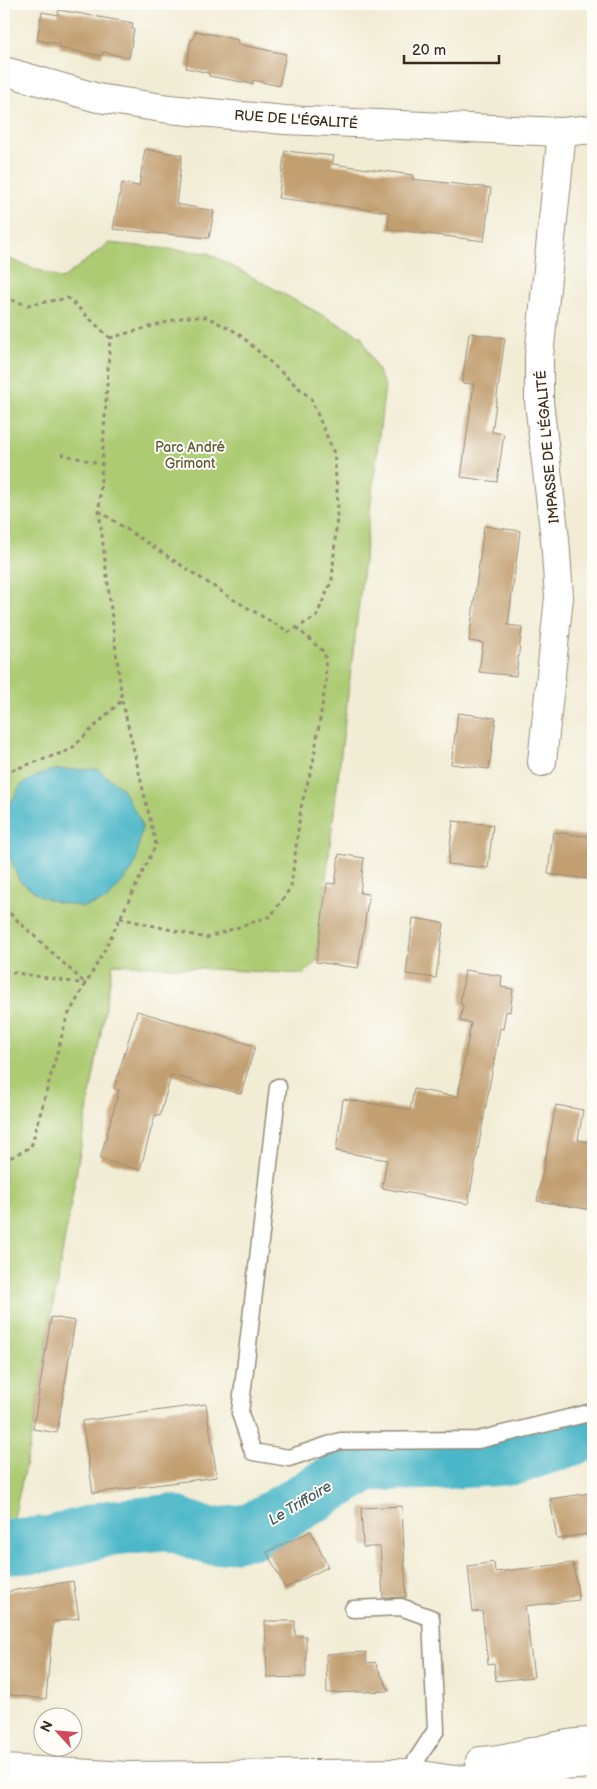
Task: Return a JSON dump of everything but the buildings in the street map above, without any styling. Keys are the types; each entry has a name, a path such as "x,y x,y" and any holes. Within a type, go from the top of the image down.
{"street":[{"name":"RUE DE L'ÉGALITÉ","path":"4,71 98,98 169,109 285,120 562,132 593,129"},
{"name":"IMPASSE DE L'ÉGALITÉ","path":"542,762 559,596 555,539 539,402 539,356 562,132"},
{"path":"4,1769 186,1780 408,1773 452,1763 506,1760 574,1742 593,1742"},
{"path":"408,1773 454,1780 542,1774 560,1766 593,1764"}],"lane":[{"path":"278,1088 240,1413 253,1452 289,1458 340,1441 478,1440 593,1412"},
{"path":"354,1609 401,1607 431,1618 436,1730 408,1773"}],"path":[{"path":"4,298 28,305 68,298 110,338"},
{"path":"99,511 239,603 289,632 316,617 332,580 338,503 334,453 311,399 238,333 207,317 185,317 110,338"},
{"path":"4,1172 5,1161 31,1147 67,1017 86,984 156,845 122,700 99,511 110,338"},
{"path":"61,454 102,464"},
{"path":"120,918 206,938 271,916 291,888 301,807 313,763 326,681 324,653 297,628"},
{"path":"4,773 70,750 122,700"},
{"path":"4,908 86,984"},
{"path":"4,971 86,984"}],"green space":[{"name":"Parc André Grimont","path":"109,243 208,253 361,336 385,386 316,962 304,974 113,964 33,1429 8,1546 4,1546 4,257 62,279"}],"water":[{"path":"97,769 121,787 139,818 142,827 133,869 107,900 83,907 56,902 40,896 19,880 4,844 4,815 21,785 37,776 53,770"}],"waterway":[{"name":"Le Triffoire","path":"4,1547 50,1544 109,1528 169,1522 210,1537 252,1531 367,1463 430,1462 515,1457 593,1431"}]}
